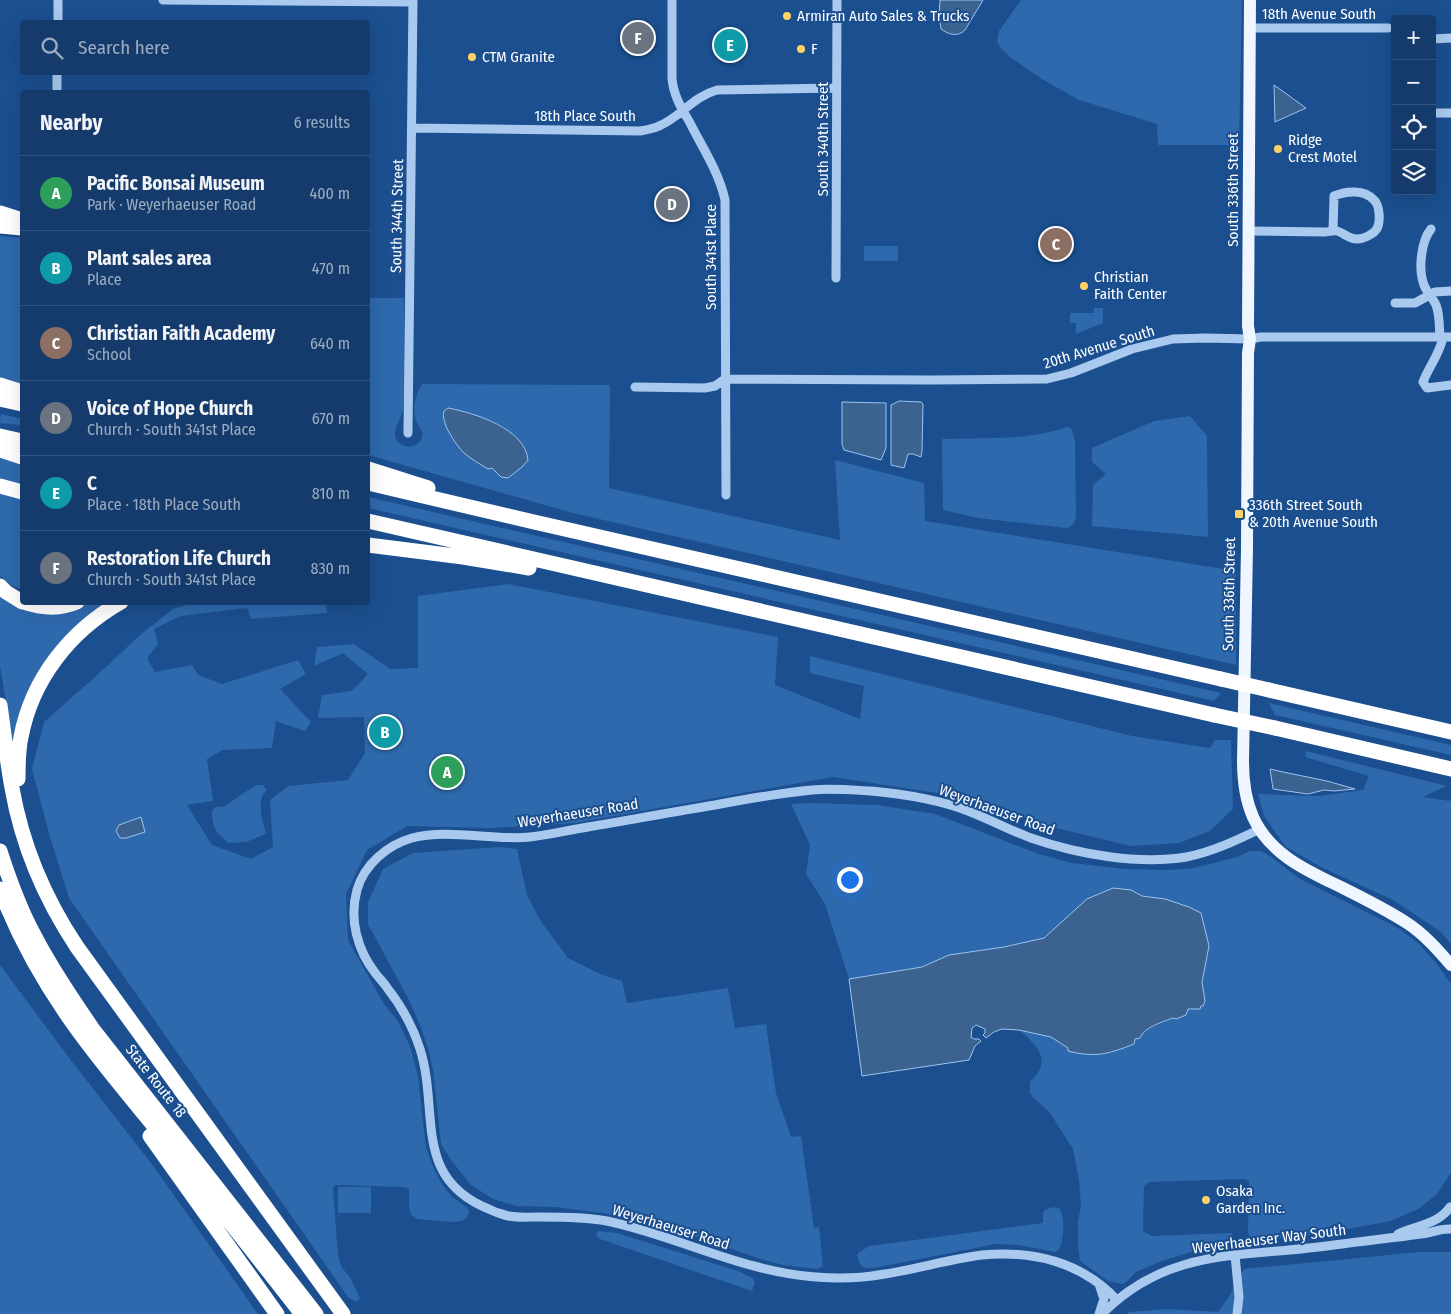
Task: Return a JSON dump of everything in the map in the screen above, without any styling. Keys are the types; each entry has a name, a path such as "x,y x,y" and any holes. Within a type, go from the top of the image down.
{"highway":[{"path":"0,213 20,219"},
{"path":"0,226 20,228"},
{"path":"1,392 20,392"},
{"path":"1,392 20,403"},
{"path":"0,436 20,441"},
{"path":"0,450 20,456"},
{"path":"370,471 534,522"},
{"path":"370,483 1451,732"},
{"path":"0,486 20,491"},
{"path":"370,521 1451,769"},
{"path":"372,546 463,557 665,590"},
{"path":"0,586 20,600"},
{"path":"35,605 47,608 67,605"},
{"path":"22,830 18,756 24,725 35,694 50,665 73,638 89,623 116,605"},
{"path":"0,705 12,788 22,830 40,880 67,932 345,1314"},
{"name":"State Route 18","path":"0,851 32,931 68,993 92,1028 316,1314"},
{"name":"State Route 18","path":"0,889 3,899 32,957 71,1021 302,1314"},
{"path":"100,1059 140,1122 277,1314"}],"main road":[{"name":"South 336th Street","path":"1250,0 1248,326 1250,339 1248,353 1243,761 1243,779 1248,804 1253,817 1269,842 1294,864 1407,923 1429,941 1451,965"}],"street":[{"path":"58,0 58,20"},
{"path":"163,0 413,1"},
{"name":"South 341st Place","path":"672,0 672,82 674,92 720,181 725,200 726,495"},
{"name":"South 340th Street","path":"836,278 837,0"},
{"name":"South 344th Street","path":"408,433 413,1"},
{"name":"18th Avenue South","path":"1250,28 1388,28"},
{"path":"1436,39 1451,38"},
{"path":"57,75 57,90"},
{"name":"18th Place South","path":"412,128 640,131 658,127 699,97 721,89 836,88"},
{"path":"1436,114 1451,113"},
{"path":"1249,231 1333,232 1337,231 1348,237 1361,239 1376,230 1379,225 1379,208 1374,200 1363,193 1351,191 1334,196 1333,232"},
{"path":"1432,229 1424,240 1422,276 1424,287 1437,308 1445,337 1423,382 1427,388 1451,385"},
{"path":"1394,303 1415,303 1440,291 1451,291"},
{"name":"20th Avenue South","path":"635,388 705,388 715,386 725,380 1047,379 1071,373 1132,349 1166,341 1190,338 1445,337"},
{"name":"Weyerhaeuser Road","path":"1117,1300 1098,1282 1077,1270 1052,1260 1018,1254 978,1256 869,1277 817,1277 783,1273 741,1263 635,1227 579,1217 512,1217 472,1201 465,1197 442,1171 434,1148 422,1055 414,1032 403,1011 373,971 361,948 354,927 354,908 358,886 380,855 392,846 408,839 427,835 528,837 816,789 906,795 942,802 966,810 1028,837 1100,856 1167,859 1187,857 1217,848 1260,829"},
{"path":"1394,1237 1439,1218 1451,1207"},
{"path":"1394,1237 1423,1234 1451,1228"},
{"name":"Weyerhaeuser Way South","path":"1101,1314 1117,1300 1152,1277 1172,1268 1193,1262 1235,1255 1330,1246 1394,1237"},
{"path":"1235,1255 1239,1297 1237,1314"},
{"path":"1098,1282 1104,1299 1101,1314"}],"shaded area":[{"path":"940,0 983,0 965,30 959,34 953,34 941,29 939,16"},
{"path":"1021,0 1242,0 1239,145 1158,145 1157,124 1079,100 1042,79 1010,57 997,41 999,31"},
{"path":"1274,85 1306,108 1275,122"},
{"path":"0,236 20,238 20,384 0,379"},
{"path":"864,246 898,246 898,261 864,261"},
{"path":"370,298 404,298 403,405 395,434 401,445 413,446 422,438 422,432 415,417 414,408 422,384 610,385 609,488 840,540 835,460 924,483 925,521 1236,571 1236,665 573,513 370,456","holes":["448,408 492,421 504,427 525,448 501,477 492,468 488,469 464,453 443,420"]},
{"path":"1094,308 1103,308 1103,323 1076,334 1076,323 1070,323 1070,313 1094,313"},
{"path":"899,401 921,402 923,404 921,457 908,454 904,468 891,465 891,405"},
{"path":"842,402 886,403 886,448 881,460 844,450 842,444"},
{"path":"448,408 484,418 508,431 518,439 525,449 528,460 508,478 501,477 492,468 488,469 464,453 457,445 444,421 444,411"},
{"path":"1,414 20,419 20,425 0,423"},
{"path":"1190,416 1207,436 1208,537 1092,526 1093,485 1106,474 1092,462 1092,448 1154,421"},
{"path":"1067,427 1071,428 1075,441 1076,516 1070,527 978,518 943,510 942,439 1005,438"},
{"path":"0,457 20,462 20,486 0,480"},
{"path":"0,490 20,496 20,589 11,585 0,576"},
{"path":"370,497 1221,693 1214,701 370,508"},
{"path":"508,584 778,637 775,685 860,719 864,686 810,673 810,656 1132,736 1210,748 1215,740 1231,740 1233,809 1210,831 1179,843 1131,846 1044,825 976,799 833,777 575,823 490,828 407,826 367,850 346,894 348,940 384,1004 397,1020 410,1046 418,1076 426,1148 434,1169 443,1186 452,1197 468,1208 469,1212 462,1221 418,1219 411,1215 409,1189 405,1187 335,1185 333,1189 338,1255 341,1266 351,1279 360,1298 356,1302 348,1297 69,898 32,769 44,722 139,636 173,609 187,605 326,605 327,613 251,619 247,608 181,616 154,629 158,644 147,658 155,672 192,665 198,675 222,684 298,660 306,674 280,689 311,722 305,731 276,721 272,748 223,750 207,759 213,801 187,805 212,845 251,859 273,847 270,800 288,786 348,780 365,753 364,717 318,718 322,695 352,691 368,674 343,653 314,666 317,647 354,644 390,669 418,668 418,596"},
{"path":"0,593 20,598 20,605 52,605 74,610 85,605 109,605 76,626 14,740 12,739 0,666"},
{"path":"1269,703 1451,745 1451,755 1275,715"},
{"path":"1306,751 1447,786 1422,797 1450,801 1451,796 1451,944 1441,932 1393,900 1323,868 1286,847 1264,816 1258,794 1318,796 1363,790 1369,776 1305,757"},
{"path":"1270,769 1355,789 1324,790 1308,794 1273,789"},
{"path":"256,785 263,785 267,790 261,799 262,817 266,834 246,842 229,843 215,829 212,810 218,806 223,807"},
{"path":"791,804 877,805 935,814 1039,854 1072,863 1125,869 1168,870 1194,868 1237,857 1250,851 1261,851 1300,879 1398,928 1419,944 1437,964 1451,984 1451,1173 1436,1195 1418,1209 1391,1221 1336,1231 1260,1241 1253,1241 1248,1233 1249,1181 1245,1179 1149,1182 1144,1186 1143,1231 1152,1236 1232,1233 1234,1245 1191,1252 1162,1261 1136,1272 1124,1284 1108,1281 1080,1261 1078,1222 1081,1205 1073,1149 1050,1113 1030,1093 1030,1082 1040,1069 1041,1057 1036,1047 1019,1030 1051,1037 1069,1048 1068,1050 1111,1053 1133,1044 1145,1031 1173,1018 1182,1011 1198,1007 1205,1001 1202,982 1209,946 1165,899 1142,896 1131,890 1087,899 1044,938 1004,947 949,955 922,967 849,979 825,904 806,874 810,845"},
{"path":"141,817 145,832 120,838 116,831 119,825"},
{"path":"500,847 517,849 527,895 540,920 568,958 600,974 622,981 627,1003 728,988 735,1028 766,1024 776,1093 791,1137 801,1136 814,1228 819,1227 823,1266 817,1269 783,1265 674,1229 602,1213 555,1207 516,1206 493,1199 471,1185 451,1160 441,1144 433,1070 422,1030 409,1000 368,924 368,902 383,869 413,853"},
{"path":"1113,888 1131,890 1142,896 1165,899 1201,913 1209,946 1202,982 1205,1001 1200,1009 1188,1009 1186,1015 1154,1025 1145,1031 1140,1038 1135,1039 1134,1044 1102,1054 1068,1051 1068,1048 1051,1037 1019,1030 1002,1029 986,1038 983,1035 985,1029 976,1025 972,1028 971,1037 981,1041 975,1046 969,1060 862,1076 849,979 922,967 949,955 1004,947 1044,938 1087,899"},
{"path":"0,965 154,1167 258,1314 0,1314"},
{"path":"338,1187 371,1187 371,1213 338,1213"},
{"path":"1053,1207 1060,1209 1063,1224 1061,1246 1055,1252 1019,1245 996,1244 874,1268 865,1268 860,1264 857,1254 869,1246 1043,1223 1043,1213 1045,1210"},
{"path":"598,1231 617,1233 738,1271 753,1278 755,1283 752,1291 600,1239 596,1235"},
{"path":"1420,1252 1451,1252 1451,1314 1127,1314 1129,1312 1166,1309 1218,1312 1229,1297 1244,1269"}],"place":[{"name":"Armiran Auto Sales & Trucks","path":"787,16"},
{"name":"Restoration Life Church","path":"638,38"},
{"name":"C","path":"730,45"},
{"name":"F","path":"801,49"},
{"name":"CTM Granite","path":"472,57"},
{"name":"Ridge Crest Motel","path":"1278,149"},
{"name":"Voice of Hope Church","path":"672,204"},
{"name":"Christian Faith Academy","path":"1056,244"},
{"name":"Christian Faith Center","path":"1084,286"},
{"name":"336th Street South & 20th Avenue South","path":"1239,514"},
{"name":"Plant sales area","path":"385,732"},
{"name":"Pacific Bonsai Museum","path":"447,772"},
{"name":"Osaka Garden Inc.","path":"1206,1200"}]}
